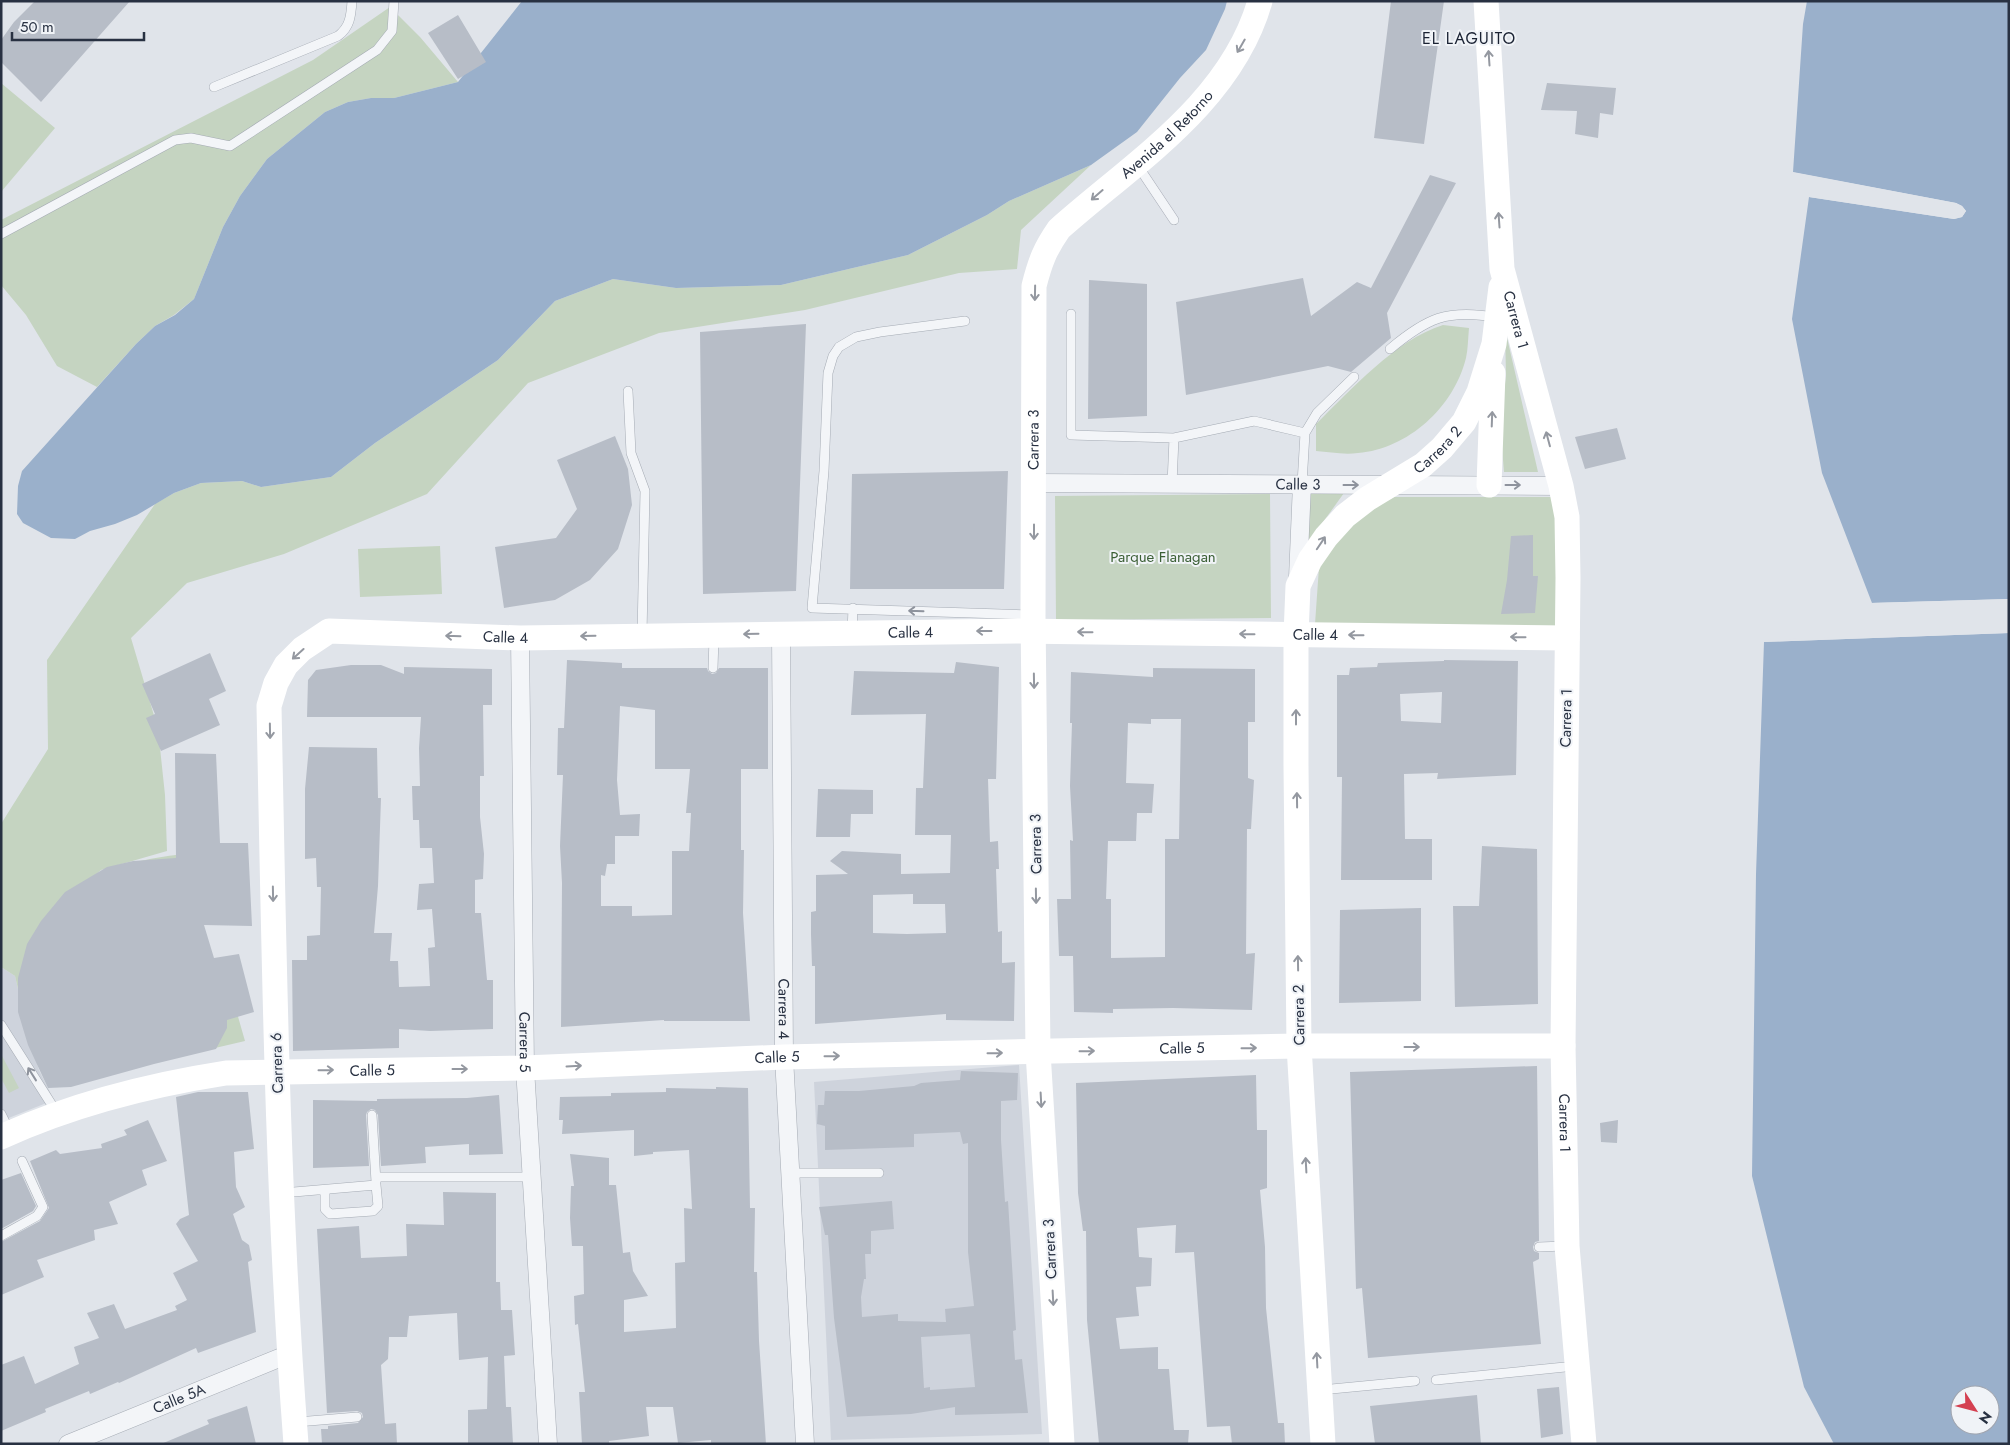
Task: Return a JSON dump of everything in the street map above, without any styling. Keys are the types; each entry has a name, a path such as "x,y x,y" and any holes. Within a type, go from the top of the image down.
{"street":[{"name":"Avenida el Retorno","path":"1047,246 1059,229 1181,125 1229,67 1244,41 1260,1"},
{"name":"Carrera 1","path":"1486,1 1502,269 1561,486 1567,517 1563,1046 1567,1246 1584,1444"},
{"name":"Carrera 3","path":"1047,246 1040,260 1034,286 1033,624 1038,1052 1062,1444"},
{"name":"Carrera 2","path":"1298,586 1310,560 1345,516 1367,498 1391,485 1432,457 1460,426 1479,392 1494,344 1502,269"},
{"path":"1489,485 1494,344"},
{"name":"Calle 3","path":"1034,483 1561,486"},
{"name":"Carrera 2","path":"1302,484 1296,635 1299,1046 1318,1390 1323,1444"},
{"name":"Calle 4","path":"276,683 286,665 302,650 329,632 520,638 781,634 852,620 1033,624 1296,635 1567,638"},
{"name":"Carrera 4","path":"781,634 784,1057 805,1444"},
{"name":"Carrera 5","path":"520,638 525,1068 548,1444"},
{"name":"Carrera 6","path":"276,683 269,706 277,1071 289,1354 295,1433"},
{"name":"Calle 5","path":"4,1128 58,1115 113,1095 177,1080 226,1073 525,1068 784,1057 1299,1046 1563,1046"},
{"name":"Calle 5A","path":"68,1444 289,1354"}],"lane":[{"path":"214,87 338,36 345,30 351,17 352,1"},
{"path":"1,234 175,140 191,138 230,146 377,50 392,31 394,1"},
{"path":"1136,164 1174,220"},
{"path":"1390,349 1414,329 1440,317 1470,313 1498,318"},
{"path":"1071,314 1071,435 1174,438 1254,421 1305,433"},
{"path":"852,620 812,608 824,471 828,373 833,356 839,347 856,337 965,321"},
{"path":"1302,484 1305,433 1317,413 1354,377"},
{"path":"628,391 632,453 646,491 642,635"},
{"path":"1172,484 1174,438"},
{"path":"713,668 714,635"},
{"path":"1,1025 58,1115"},
{"path":"325,1190 325,1209 330,1214 373,1211 378,1206 372,1115"},
{"path":"1,1236 37,1216 44,1207 22,1161"},
{"path":"790,1173 879,1173"},
{"path":"282,1193 325,1190 376,1181 532,1177"},
{"path":"1539,1247 1567,1246"},
{"path":"1436,1380 1577,1366"},
{"path":"1318,1390 1415,1381"},
{"path":"295,1433 357,1417"}],"shaded area":[{"path":"1,967 15,976 39,1070 54,1100 1,1121"},
{"path":"1019,1065 1042,1434 831,1440 814,1082"}],"green space":[{"path":"390,7 420,37 458,82 394,98 371,98 348,102 325,112 267,159 240,196 223,227 194,299 174,315 155,326 97,387 57,366 26,315 1,285 1,220 313,60"},
{"path":"1,83 55,128 1,192"},
{"path":"1091,165 1021,230 1017,269 959,273 805,310 659,333 528,383 427,494 284,554 187,583 131,638 158,729 165,795 167,851 101,870 88,881 122,866 182,854 211,963 222,961 245,1041 57,1085 29,1036 15,976 1,967 1,824 48,749 47,660 155,504 174,493 201,483 242,481 261,487 331,477 375,443 498,360 555,301 613,279 676,288 781,285 908,255 987,215 1009,201"},
{"path":"1443,325 1469,328 1467,355 1460,376 1440,409 1411,434 1377,450 1347,454 1316,451 1316,424 1344,396 1391,354 1425,332"},
{"path":"1505,329 1538,472 1504,472 1500,424 1506,376"},
{"path":"1310,492 1344,493 1308,543"},
{"name":"Parque Flanagan","path":"1270,494 1271,618 1056,620 1055,496"},
{"path":"1394,497 1551,497 1556,518 1556,626 1315,624 1319,567 1335,544 1353,525 1373,508"},
{"path":"440,546 442,594 360,597 358,549"},
{"path":"1,1054 19,1088 9,1093 1,1078"}],"water":[{"path":"522,1 1227,1 1206,50 1180,78 1137,132 1091,165 1009,201 987,215 908,255 781,285 676,288 613,279 555,301 498,360 375,443 331,477 261,487 242,481 201,483 174,493 137,515 90,531 75,539 51,538 23,523 17,514 18,486 22,471 136,344 155,326 175,315 194,299 223,227 240,196 267,159 325,112 348,102 371,98 394,98 458,82"},
{"path":"1807,1 2009,1 2009,599 1872,603 1822,473 1792,319 1809,197 1954,219 1962,217 1966,211 1956,203 1793,172 1803,24"},
{"path":"2009,633 2009,1444 1834,1444 1804,1387 1752,1176 1756,874 1764,642"}],"pier":[{"path":"1791,172 1956,203 1966,211 1962,217 1954,219 1809,197 1807,196 1810,194 1954,216 1961,215 1963,211 1955,206 1793,175"},
{"path":"2009,599 2009,602 1872,605 1869,603"},
{"path":"2009,631 2009,633 1761,642 1764,640"}],"building":[{"path":"35,1 130,1 41,102 1,62 1,40 14,22"},
{"path":"1391,1 1444,1 1424,144 1374,138"},
{"path":"458,15 486,62 458,79 428,33"},
{"path":"1547,83 1616,88 1613,115 1600,113 1598,138 1575,134 1577,111 1541,110"},
{"path":"1430,175 1456,183 1387,313 1391,338 1351,372 1328,366 1186,395 1176,302 1303,278 1311,316 1357,282 1371,288"},
{"path":"1089,280 1147,284 1147,416 1088,419"},
{"path":"806,324 796,591 703,594 700,332"},
{"path":"1617,428 1626,459 1585,469 1575,437"},
{"path":"615,436 628,469 632,505 618,549 590,580 555,600 504,608 495,547 556,538 577,509 557,460"},
{"path":"1008,471 1004,589 850,589 852,474"},
{"path":"1533,535 1533,576 1538,576 1535,613 1501,614 1507,580 1511,536"},
{"path":"210,653 226,691 209,699 220,725 161,751 146,718 155,714 142,684"},
{"path":"567,660 622,663 622,668 707,668 712,674 716,673 719,668 768,668 768,769 741,769 741,850 744,850 743,913 750,1021 664,1020 561,1027 562,883 560,846 563,775 557,775 558,728 564,728","holes":["620,706 655,710 655,769 690,769 686,813 691,813 689,851 672,851 672,915 632,916 632,906 601,906 601,875 605,876 607,864 615,864 615,836 639,836 640,814 620,815 617,780"]},
{"path":"1518,661 1516,775 1437,779 1438,773 1404,774 1405,839 1432,839 1432,880 1341,880 1342,777 1337,777 1337,675 1349,675 1350,668 1377,667 1378,663","holes":["1442,692 1441,723 1401,721 1400,694"]},
{"path":"956,662 999,667 996,779 988,779 990,842 998,841 999,869 996,869 998,932 1002,931 1002,963 1015,962 1014,1021 946,1020 946,1014 815,1024 815,966 812,966 811,912 816,911 816,875 848,874 830,861 842,851 901,854 901,874 950,873 951,835 915,835 916,788 923,788 926,714 851,715 854,671 954,673","holes":["913,894 913,904 945,904 946,933 873,933 873,895"]},
{"path":"351,665 381,665 404,674 404,667 492,669 492,705 483,705 484,776 480,776 480,817 484,854 483,879 475,880 475,913 481,913 487,980 493,980 493,1029 430,1031 399,1029 399,1048 293,1051 292,960 307,960 307,936 320,935 321,887 317,887 316,858 305,859 305,789 309,747 377,748 378,798 381,798 378,886 374,933 392,933 390,961 398,961 399,987 430,986 428,948 435,947 432,909 417,910 419,884 434,883 432,848 420,848 419,820 413,820 412,786 420,786 419,748 421,717 307,717 308,680 316,670"},
{"path":"1153,668 1255,669 1255,722 1248,722 1248,778 1254,780 1251,829 1247,829 1246,954 1255,953 1252,1010 1173,1008 1113,1009 1113,1013 1074,1012 1073,956 1059,956 1057,899 1071,899 1070,840 1073,841 1070,786 1071,672 1153,677","holes":["1151,719 1181,719 1179,839 1165,839 1165,957 1111,958 1111,899 1106,899 1108,841 1136,841 1137,813 1152,813 1154,784 1126,783 1128,723 1151,724"]},
{"path":"175,753 216,754 220,843 248,843 252,926 204,925 214,958 239,954 254,1012 227,1020 227,1028 216,1049 71,1087 48,1088 28,1045 18,1012 18,978 27,944 41,921 65,892 107,867 133,861 176,858"},
{"path":"818,789 873,790 873,814 851,814 850,837 816,837"},
{"path":"1482,846 1537,849 1538,1004 1455,1007 1453,906 1479,906"},
{"path":"1421,908 1421,1001 1339,1003 1340,910"},
{"path":"1537,1066 1539,1241 1535,1242 1533,1247 1534,1251 1539,1253 1539,1259 1533,1262 1541,1344 1368,1358 1362,1288 1356,1289 1350,1072"},
{"path":"961,1071 1018,1073 1017,1100 1001,1101 1001,1140 1005,1202 1008,1201 1016,1330 1013,1331 1015,1360 1022,1359 1028,1413 955,1415 955,1407 911,1414 847,1417 834,1318 828,1235 825,1235 819,1207 892,1201 894,1229 871,1231 871,1254 865,1254 866,1279 864,1279 861,1297 862,1317 898,1314 898,1321 946,1322 945,1309 974,1306 968,1252 968,1143 963,1144 960,1132 914,1134 914,1147 825,1150 825,1126 817,1124 818,1105 824,1105 825,1091 859,1091 960,1080","holes":["970,1334 975,1387 930,1390 930,1387 924,1388 921,1337"]},
{"path":"1256,1075 1257,1130 1267,1130 1267,1188 1260,1190 1265,1247 1266,1308 1278,1423 1284,1423 1285,1444 1232,1444 1230,1426 1207,1427 1194,1252 1175,1253 1176,1225 1137,1228 1139,1257 1152,1258 1151,1286 1136,1287 1139,1316 1116,1318 1120,1349 1158,1347 1158,1369 1169,1369 1174,1430 1189,1430 1188,1444 1099,1444 1087,1320 1086,1231 1083,1231 1078,1193 1076,1083"},
{"path":"716,1087 748,1088 750,1208 755,1208 754,1272 757,1272 759,1341 766,1444 711,1444 711,1440 678,1443 673,1407 646,1407 649,1436 609,1441 609,1444 582,1444 579,1392 585,1392 578,1324 575,1325 574,1296 584,1294 583,1246 572,1246 570,1218 571,1186 574,1186 570,1154 609,1158 609,1185 616,1185 623,1253 630,1252 633,1271 648,1296 624,1300 624,1332 676,1328 675,1263 685,1262 684,1208 692,1209 689,1150 653,1152 653,1154 634,1156 634,1130 562,1134 563,1120 559,1120 560,1097 611,1096 611,1093 666,1092 666,1088 716,1089"},
{"path":"198,1092 248,1092 254,1149 234,1152 236,1187 245,1207 233,1214 242,1240 249,1245 252,1260 248,1262 256,1332 198,1353 196,1348 119,1383 90,1394 89,1391 45,1409 46,1412 1,1431 1,1365 24,1356 35,1384 79,1364 74,1347 99,1338 87,1313 114,1304 125,1329 177,1310 175,1306 187,1300 173,1273 198,1261 176,1224 180,1219 189,1215 176,1097"},
{"path":"499,1095 503,1154 469,1155 469,1144 425,1147 426,1163 381,1166 378,1115 375,1110 371,1109 366,1115 369,1166 313,1168 313,1100 377,1101 377,1099 467,1098"},
{"path":"148,1120 167,1161 142,1170 147,1185 109,1202 118,1224 94,1230 95,1240 37,1260 44,1277 1,1295 1,1242 40,1221 49,1208 30,1161 56,1150 60,1154 102,1148 101,1144 127,1135 124,1130"},
{"path":"1618,1120 1617,1143 1601,1142 1600,1123"},
{"path":"21,1173 36,1206 33,1211 1,1229 1,1180"},
{"path":"443,1192 496,1193 496,1282 500,1282 501,1310 512,1310 515,1355 504,1356 506,1407 511,1407 513,1444 468,1444 468,1410 487,1409 488,1357 459,1360 457,1313 409,1316 407,1337 389,1337 388,1359 381,1365 385,1424 396,1423 397,1444 322,1444 321,1429 328,1429 328,1426 358,1423 363,1417 362,1413 357,1411 327,1413 317,1229 359,1226 361,1258 407,1256 406,1224 444,1225"},
{"path":"1559,1387 1563,1434 1541,1438 1537,1389"},
{"path":"1477,1395 1481,1444 1375,1444 1370,1406"},
{"path":"247,1406 256,1444 161,1444 209,1424 207,1420"}],"district":[{"name":"EL LAGUITO","path":"1469,38"}]}
